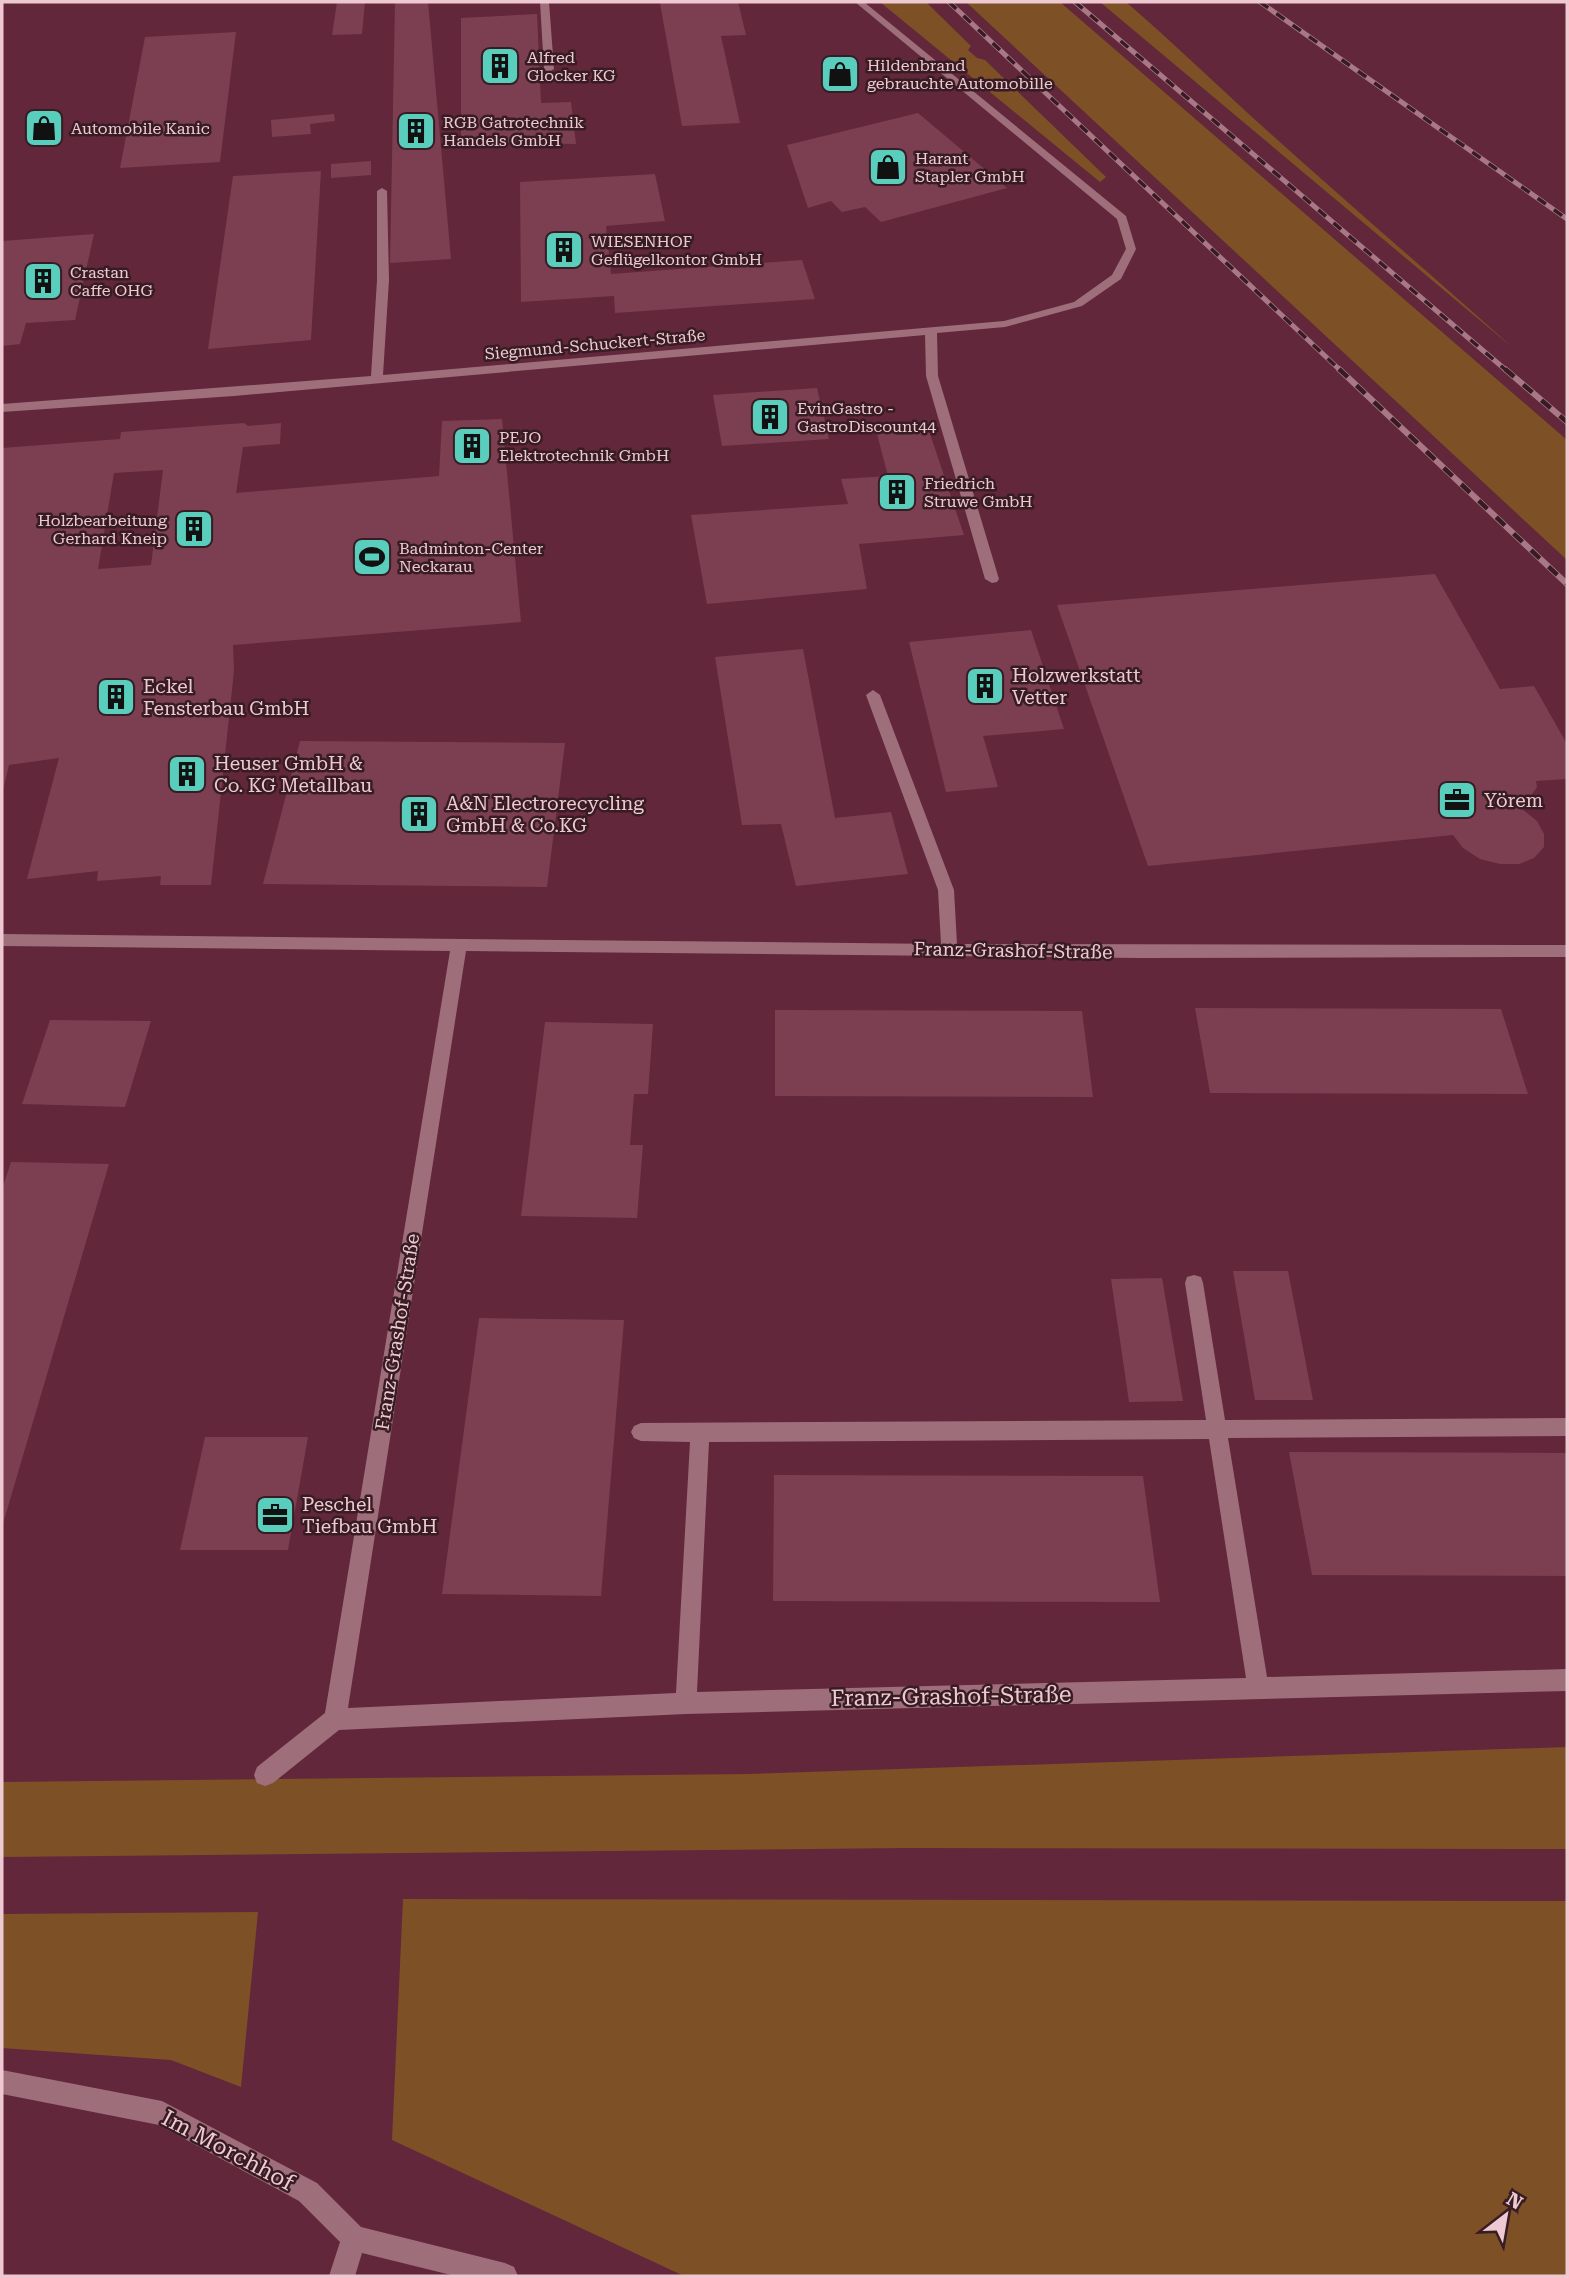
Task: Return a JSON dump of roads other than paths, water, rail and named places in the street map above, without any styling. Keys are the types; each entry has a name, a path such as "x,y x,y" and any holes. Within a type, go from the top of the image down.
{"street":[{"path":"544,2 549,69"},
{"name":"Siegmund-Schuckert-Straße","path":"2,408 377,379 1005,324 1078,304 1117,277 1130,249 1122,218 859,2"},
{"path":"377,379 383,280 382,191"},
{"path":"930,330 932,376 992,579"},
{"path":"873,695 946,890 949,950"},
{"name":"Franz-Grashof-Straße","path":"2,940 949,950 1567,951"},
{"name":"Franz-Grashof-Straße","path":"460,945 335,1719 686,1703 1567,1680"},
{"path":"1194,1283 1258,1688"},
{"path":"641,1432 1217,1431 1567,1427"},
{"path":"686,1703 701,1433"},
{"path":"265,1775 335,1719"},
{"name":"Im Morchhof","path":"2,2082 162,2113 308,2192 354,2238"},
{"path":"342,2276 354,2238 505,2276"}],"railway":[{"path":"949,2 1341,371"},
{"path":"1075,2 1507,371"},
{"path":"1260,2 1567,219"},
{"path":"1339,369 1567,584"},
{"path":"1505,369 1567,422"}],"place":[{"name":"Alfred Glocker KG","path":"500,66"},
{"name":"Hildenbrand gebrauchte Automobille","path":"840,74"},
{"name":"Automobile Kanic","path":"44,128"},
{"name":"RGB Gatrotechnik Handels GmbH","path":"416,131"},
{"name":"Harant Stapler GmbH","path":"888,167"},
{"name":"WIESENHOF Geflügelkontor GmbH","path":"564,250"},
{"name":"Crastan Caffe OHG","path":"43,281"},
{"name":"EvinGastro - GastroDiscount44","path":"770,417"},
{"name":"PEJO Elektrotechnik GmbH","path":"472,446"},
{"name":"Friedrich Struwe GmbH","path":"897,492"},
{"name":"Holzbearbeitung Gerhard Kneip","path":"194,529"},
{"name":"Badminton-Center Neckarau","path":"372,557"},
{"name":"Holzwerkstatt Vetter","path":"985,686"},
{"name":"Eckel Fensterbau GmbH","path":"116,697"},
{"name":"Heuser GmbH & Co. KG Metallbau","path":"187,774"},
{"name":"Yörem","path":"1457,800"},
{"name":"A&N Electrorecycling GmbH & Co.KG","path":"419,814"},
{"name":"Peschel Tiefbau GmbH","path":"275,1515"}]}
